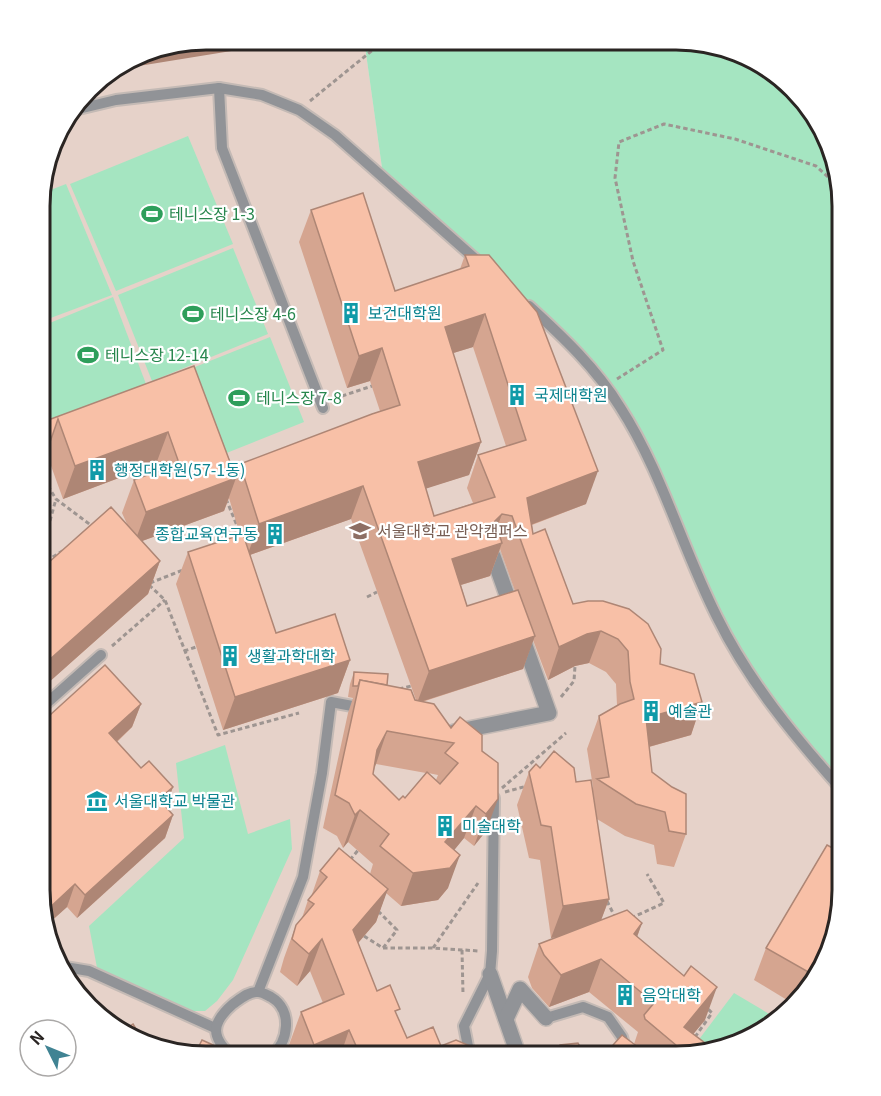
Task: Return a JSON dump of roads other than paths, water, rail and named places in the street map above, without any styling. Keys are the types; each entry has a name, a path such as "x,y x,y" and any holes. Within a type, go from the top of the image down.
{"street":[{"path":"444,737 549,713 493,556"},
{"path":"490,974 515,1046"},
{"path":"506,1019 520,989 546,1018"}],"lane":[{"path":"219,88 222,148 323,408"},
{"path":"85,108 116,100 219,88 262,95 299,110 336,135 489,271"},
{"path":"525,303 560,334 595,372 620,406 643,446 716,616 742,664 770,704 831,777"},
{"path":"50,700 102,655"},
{"path":"258,992 303,877 322,773 331,702 376,710"},
{"path":"468,1046 464,1026 490,974 492,790"},
{"path":"69,966 89,971 215,1028"},
{"path":"222,1046 215,1028 220,1017 249,994 258,992 276,1000 286,1016 284,1037 278,1046"},
{"path":"546,1018 583,1007 608,1017 622,1037 624,1046"}],"place":[{"name":"테니스장 1-3","path":"152,214"},
{"name":"보건대학원","path":"351,313"},
{"name":"테니스장 4-6","path":"193,314"},
{"name":"테니스장 12-14","path":"88,355"},
{"name":"국제대학원","path":"517,395"},
{"name":"테니스장 7-8","path":"239,398"},
{"name":"행정대학원(57-1동)","path":"97,470"},
{"name":"서울대학교 관악캠퍼스","path":"360,531"},
{"name":"종합교육연구동","path":"275,534"},
{"name":"생활과학대학","path":"230,656"},
{"name":"예술관","path":"651,711"},
{"name":"서울대학교 박물관","path":"97,801"},
{"name":"미술대학","path":"445,826"},
{"name":"음악대학","path":"625,995"}]}
